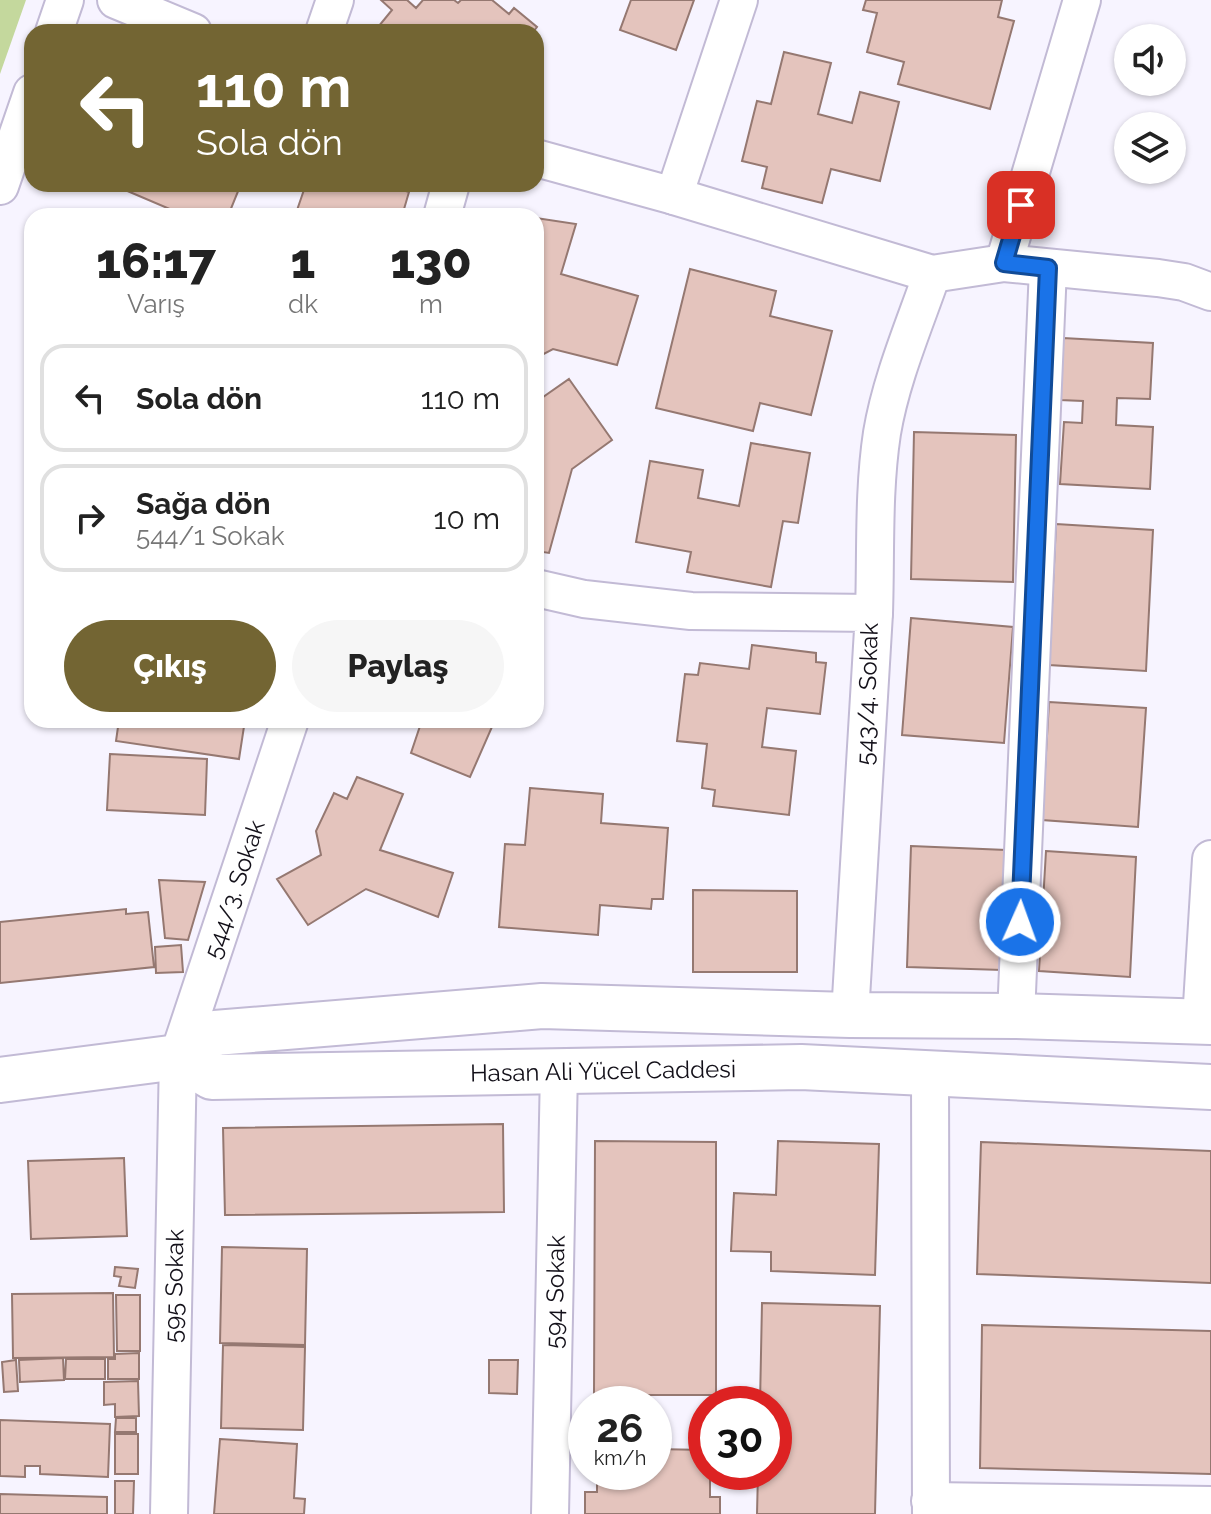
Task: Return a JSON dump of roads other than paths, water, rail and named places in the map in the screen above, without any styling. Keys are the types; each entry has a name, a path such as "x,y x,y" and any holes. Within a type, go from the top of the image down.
{"street":[{"path":"57,24 65,0"},
{"path":"116,0 174,24"},
{"path":"327,24 335,0"},
{"path":"674,196 739,0"},
{"path":"1004,263 1082,0"},
{"path":"0,186 24,116"},
{"path":"544,160 932,274 1004,263 1158,278 1184,282 1211,292"},
{"path":"1016,1016 1048,268"},
{"path":"874,613 877,485 883,432 894,385 932,274"},
{"name":"543/4. Sokak","path":"544,590 584,599 691,611 874,613 850,1015"},
{"name":"544/3. Sokak","path":"178,1057 287,728"},
{"path":"0,1080 178,1057 215,1033 542,1006 1206,1022 1211,859"},
{"name":"Hasan Ali Yücel Caddesi","path":"178,1057 212,1077 801,1067 1211,1087"},
{"name":"595 Sokak","path":"169,1514 178,1057"},
{"name":"594 Sokak","path":"550,1514 559,1070"},
{"path":"930,1073 930,1508 1211,1505"}]}
